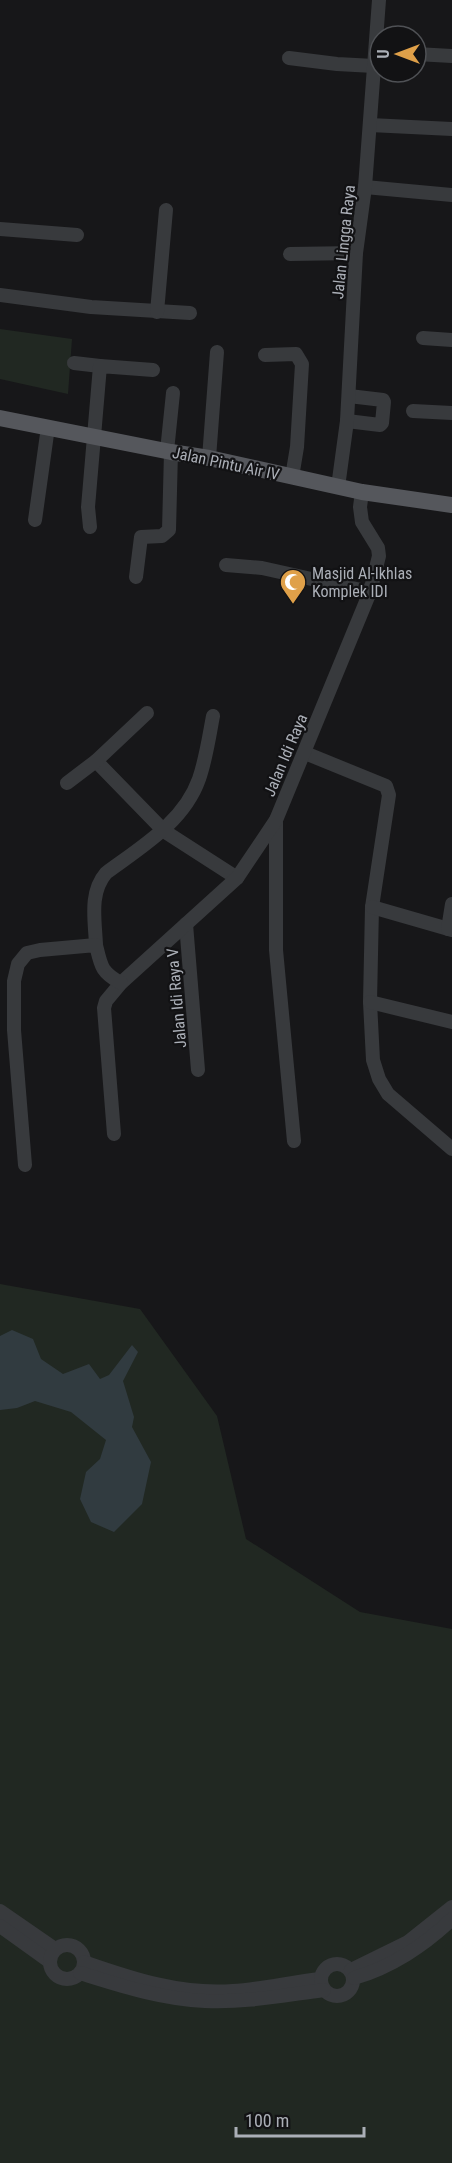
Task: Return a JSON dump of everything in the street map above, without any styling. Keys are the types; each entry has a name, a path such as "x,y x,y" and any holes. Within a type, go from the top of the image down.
{"main road":[{"name":"Jalan Pintu Air IV","path":"0,418 209,458 362,492 452,505"}],"street":[{"name":"Jalan Lingga Raya","path":"378,24 379,0"},
{"path":"428,55 452,56"},
{"path":"289,58 337,64 368,58"},
{"name":"Jalan Lingga Raya","path":"338,487 347,421 356,253 365,187 374,84"},
{"path":"370,125 452,129"},
{"path":"365,187 452,195"},
{"path":"157,312 166,210"},
{"path":"0,229 77,235"},
{"path":"290,254 356,253"},
{"path":"0,296 91,307 190,313"},
{"path":"423,338 452,340"},
{"path":"209,458 218,352"},
{"path":"265,355 296,354 302,364 297,447 292,477"},
{"path":"74,363 153,370"},
{"path":"90,528 88,507 100,366"},
{"path":"136,577 141,537 162,536 168,530 169,452 173,393"},
{"path":"347,421 380,425 384,402 376,398 349,396"},
{"path":"413,411 452,413"},
{"path":"35,520 48,427"},
{"name":"Jalan Idi Raya","path":"114,1134 104,1008 106,1001 122,983 237,878 276,820 370,592 379,556 378,548 362,522 360,507 362,492"},
{"path":"226,565 262,568 370,592"},
{"path":"67,783 96,761 147,713"},
{"path":"122,983 102,969 96,945 94,901 96,888 106,873 164,831 195,791 213,716"},
{"path":"305,753 387,786 389,795 372,907 370,1002 373,1060 379,1079 388,1094 452,1149"},
{"path":"96,761 164,831 237,878"},
{"path":"276,820 276,950 294,1141"},
{"path":"372,907 450,929 452,904"},
{"name":"Jalan Idi Raya V","path":"186,924 198,1070"},
{"path":"26,1165 14,1030 14,981 18,964 27,953 33,951 96,945"},
{"path":"370,1002 452,1022"},
{"path":"352,1974 408,1942 452,1907"},
{"path":"0,1911 52,1955 52,1972 61,1979 72,1979 82,1967 80,1951 76,1947 65,1944 52,1955"},
{"path":"352,1974 383,1968 408,1954 452,1919"},
{"path":"0,1926 52,1955"},
{"path":"339,1963 352,1974 350,1990 342,1995 332,1995 323,1984 323,1972 333,1964 339,1963"},
{"path":"82,1967 159,1986 192,1991 234,1991 323,1984"}],"shaded area":[{"path":"0,329 72,339 68,394 0,379"},
{"path":"0,1284 140,1309 217,1416 246,1539 360,1612 452,1629 452,2163 0,2163"},
{"path":"12,1330 33,1339 41,1359 63,1374 89,1364 100,1379 109,1375 132,1345 138,1352 123,1381 134,1417 132,1427 151,1462 142,1504 114,1532 91,1522 80,1499 86,1472 100,1459 106,1440 71,1412 35,1401 17,1408 0,1410 0,1336"}],"place":[{"name":"Masjid Al-Ikhlas Komplek IDI","path":"293,605"}]}
